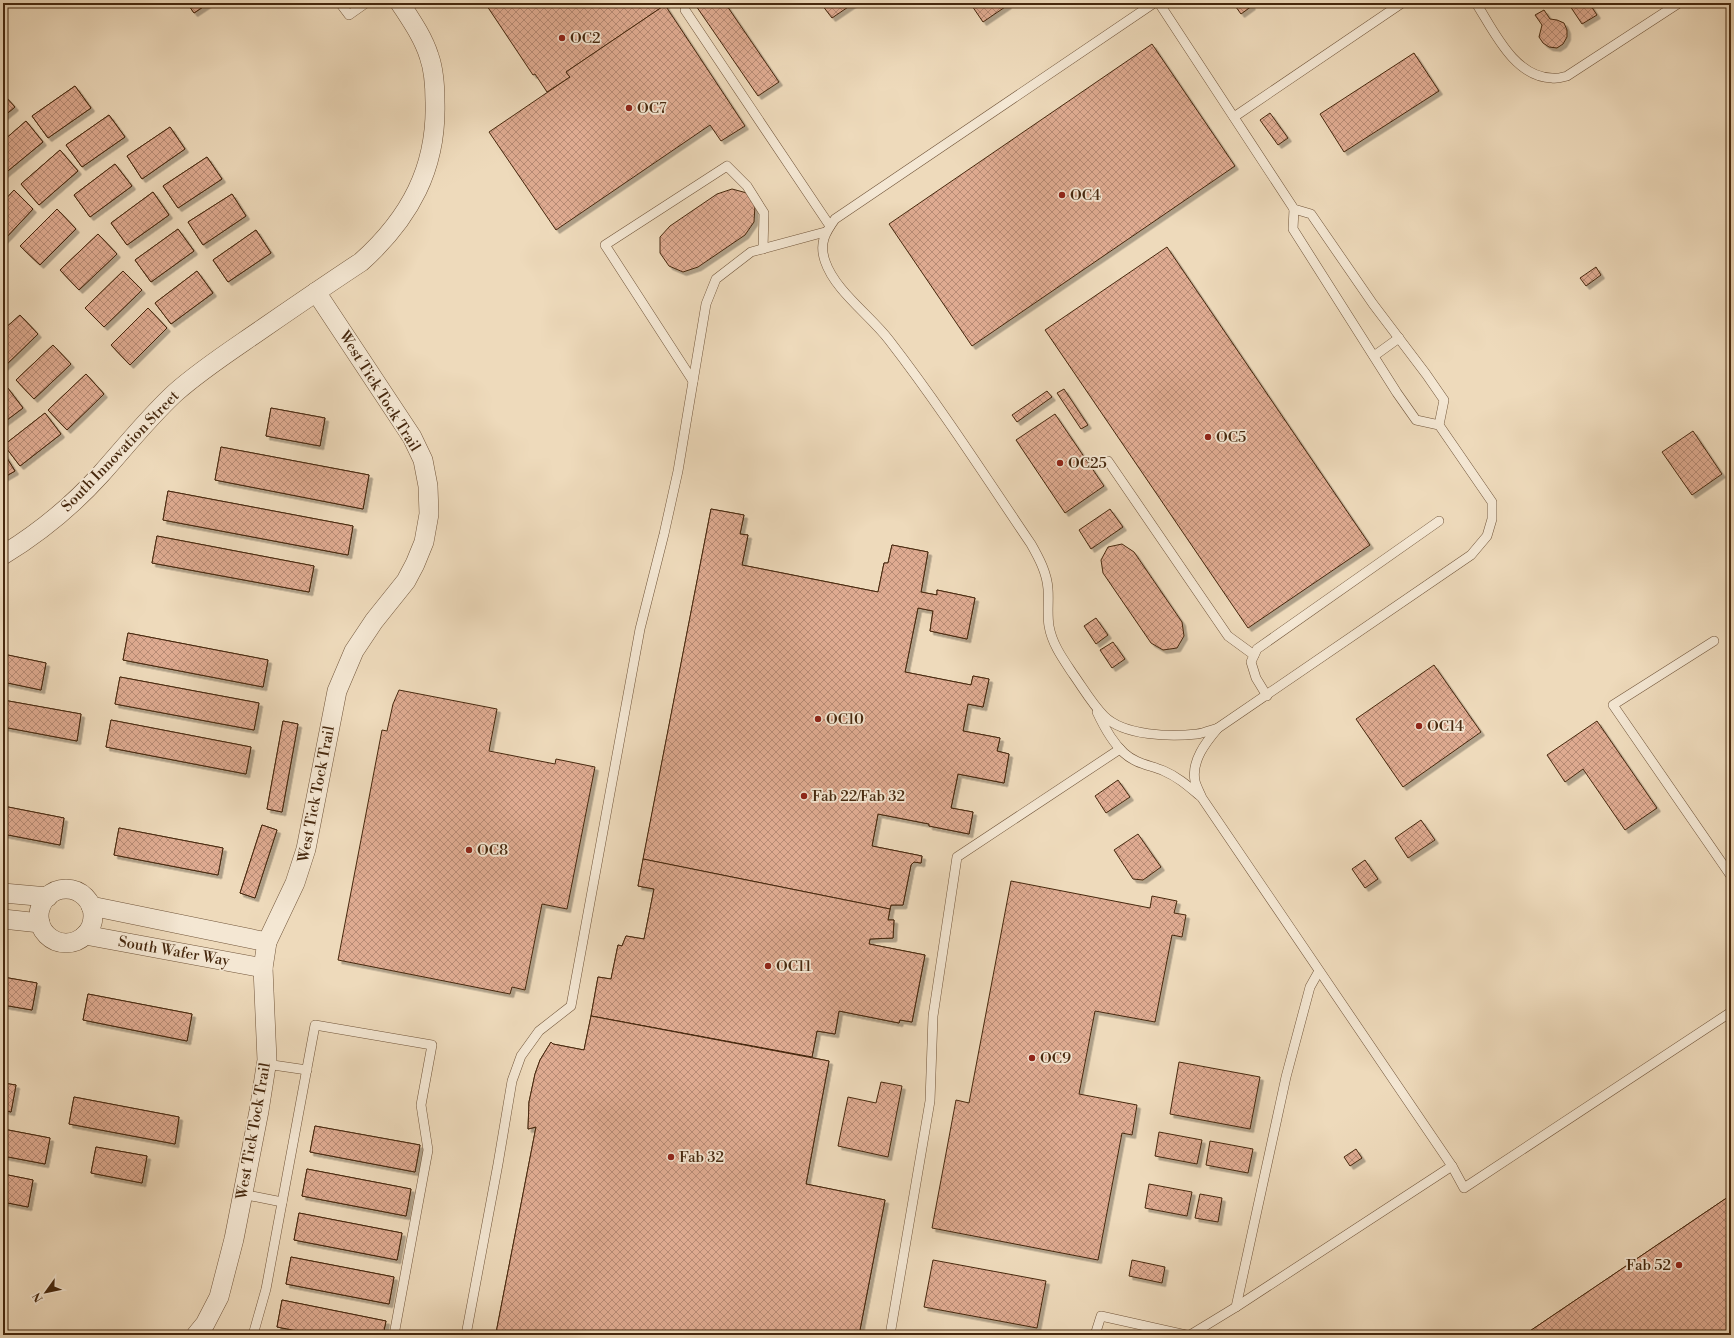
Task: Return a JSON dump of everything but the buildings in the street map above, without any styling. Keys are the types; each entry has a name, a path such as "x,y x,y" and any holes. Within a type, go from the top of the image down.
{"street":[{"name":"South Innovation Street","path":"3,555 21,544 74,501 100,475 147,420 175,393 209,366 361,262 381,244 400,221 414,197 425,172 432,148 436,121 430,58 420,35 400,3"},
{"name":"West Tick Tock Trail","path":"196,1335 205,1324 219,1297 226,1272 259,1111 266,1064 263,968 267,942 295,883 306,849 337,691 354,651 374,621 406,581 415,564 424,542 429,514 428,486 424,467 412,437 316,292"},
{"path":"63,889 80,893 91,906 93,914 92,922 85,935 78,940 69,943 61,942 48,936 40,923 40,909 48,897 63,889"},
{"path":"3,893 48,897"},
{"name":"South Wafer Way","path":"91,906 267,942"},
{"path":"3,919 40,923"},
{"name":"South Wafer Way","path":"85,935 263,968"}],"lane":[{"path":"340,3 348,15 366,3"},
{"path":"1154,3 835,219 828,229 822,247 825,261 833,277 890,341 1031,544 1045,574 1048,589 1048,626 1053,641 1093,704 1102,723 1115,744 1125,754 1140,764 1164,771 1184,782 1202,798"},
{"path":"1159,3 1294,209 1293,229 1416,420 1439,425 1492,502 1492,519 1487,536 1471,555 1267,696 1218,728 1203,745 1196,762 1194,780 1202,798 1452,1166 1464,1188 1731,1012"},
{"path":"1234,117 1402,3"},
{"path":"1476,3 1511,56 1526,69 1539,76 1553,79 1567,76 1679,3"},
{"path":"684,10 828,229"},
{"path":"693,381 605,245 727,166 747,186 759,202 764,213 762,249"},
{"path":"1294,209 1311,214 1373,304 1444,400 1439,425"},
{"path":"466,1335 512,1081 521,1056 539,1031 571,1006 640,629 669,513 706,304 716,279 751,252 828,229"},
{"path":"1374,356 1399,338"},
{"path":"1108,461 1228,636 1254,654"},
{"path":"1267,696 1256,678 1251,662 1257,649 1439,521"},
{"path":"1714,640 1613,705 1731,876"},
{"path":"1093,704 1105,717 1118,726 1136,731 1170,735 1199,734 1218,728"},
{"path":"890,1335 930,1101 933,1016 957,857 1120,749"},
{"path":"1236,1307 1286,1077 1310,987 1319,971"},
{"path":"253,1335 266,1288 315,1025 432,1045 421,1105 428,1150 394,1335"},
{"path":"266,1064 307,1070"},
{"path":"1190,1335 1236,1307 1452,1166"},
{"path":"242,1194 282,1202"},
{"path":"1095,1335 1101,1316 1186,1335"}],"place":[{"name":"OC2","path":"562,38"},
{"name":"OC7","path":"629,108"},
{"name":"OC4","path":"1062,195"},
{"name":"OC5","path":"1208,437"},
{"name":"OC25","path":"1060,463"},
{"name":"OC10","path":"818,719"},
{"name":"OC14","path":"1419,726"},
{"name":"Fab 22/Fab 32","path":"804,796"},
{"name":"OC8","path":"469,850"},
{"name":"OC11","path":"768,966"},
{"name":"OC9","path":"1032,1058"},
{"name":"Fab 32","path":"671,1157"},
{"name":"Fab 52","path":"1679,1265"}]}
